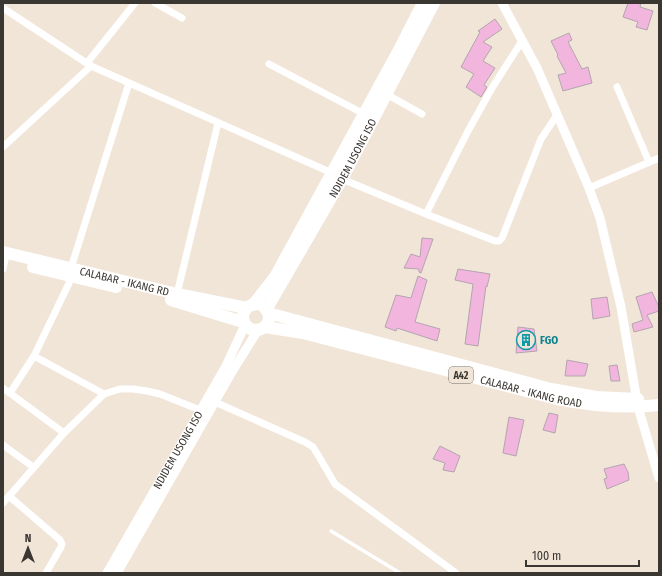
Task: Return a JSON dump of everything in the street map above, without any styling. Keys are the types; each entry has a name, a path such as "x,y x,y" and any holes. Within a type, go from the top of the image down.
{"main road":[{"name":"NDIDEM USONG ISO","path":"267,311 337,176 364,114 423,3"},
{"name":"NDIDEM USONG ISO","path":"250,306 275,277 337,176 386,94 434,3"},
{"name":"CALABAR - IKANG RD","path":"4,260 177,294 250,306"},
{"name":"CALABAR - IKANG RD","path":"71,272 176,301 244,323"},
{"path":"250,306 260,306 267,311 268,320 261,328 251,329 244,323 243,314 250,306"},
{"name":"CALABAR - IKANG ROAD","path":"267,311 551,389 596,397 659,405"},
{"name":"CALABAR - IKANG ROAD","path":"261,328 303,333 557,399 596,406 616,408 659,397"}],"street":[{"path":"3,147 89,64 135,3"},
{"path":"155,3 182,18"},
{"path":"502,3 536,68 589,188 604,231 621,307 637,403 659,478"},
{"path":"3,8 89,64 129,83 337,176 426,214 495,241 501,240 536,149 557,115"},
{"path":"426,214 468,131 492,88 522,41"},
{"path":"269,64 364,114"},
{"path":"10,393 34,356 71,272 129,83"},
{"path":"617,87 649,162"},
{"path":"386,94 422,114"},
{"path":"177,294 218,123"},
{"path":"589,188 659,158"},
{"name":"NDIDEM USONG ISO","path":"107,573 226,366 244,323"},
{"name":"NDIDEM USONG ISO","path":"117,573 215,402 261,328"},
{"path":"34,356 104,394"},
{"path":"3,388 64,434"},
{"path":"46,573 61,547 62,544 60,540 5,500 64,434 104,394 120,389 133,389 160,394 200,410"},
{"path":"215,402 305,442 313,447 335,484 456,573"},
{"path":"3,445 33,467"}],"lane":[{"path":"331,531 400,573"}],"building":[{"path":"628,3 641,3 640,7 653,11 647,30 636,27 638,22 623,17"},
{"path":"495,19 502,29 483,42 492,47 483,61 495,68 484,85 487,87 481,97 466,87 474,74 461,67 480,32 478,31"},
{"path":"569,33 572,40 568,42 582,69 588,67 592,83 563,91 558,75 566,73 551,41"},
{"path":"422,238 433,239 421,273 419,272 419,269 404,268 411,254 420,257"},
{"path":"458,269 490,274 487,287 486,286 478,346 465,344 473,284 455,280"},
{"path":"418,276 427,280 415,322 440,329 437,341 397,328 396,331 385,327 396,295 411,298"},
{"path":"652,292 659,307 659,311 647,315 653,327 634,332 632,324 643,320 636,297"},
{"path":"607,297 610,316 593,319 591,299"},
{"name":"FGO","path":"518,327 534,329 537,351 516,353"},
{"path":"567,360 588,364 585,376 565,376"},
{"path":"617,365 620,381 611,381 609,366"},
{"path":"549,413 558,415 555,433 543,430"},
{"path":"509,417 524,420 516,456 503,453"},
{"path":"440,446 460,456 454,472 443,470 445,463 433,459"},
{"path":"624,464 628,472 629,480 607,489 604,479 607,478 604,469"}],"place":[{"name":"FGO","path":"526,340"}]}
